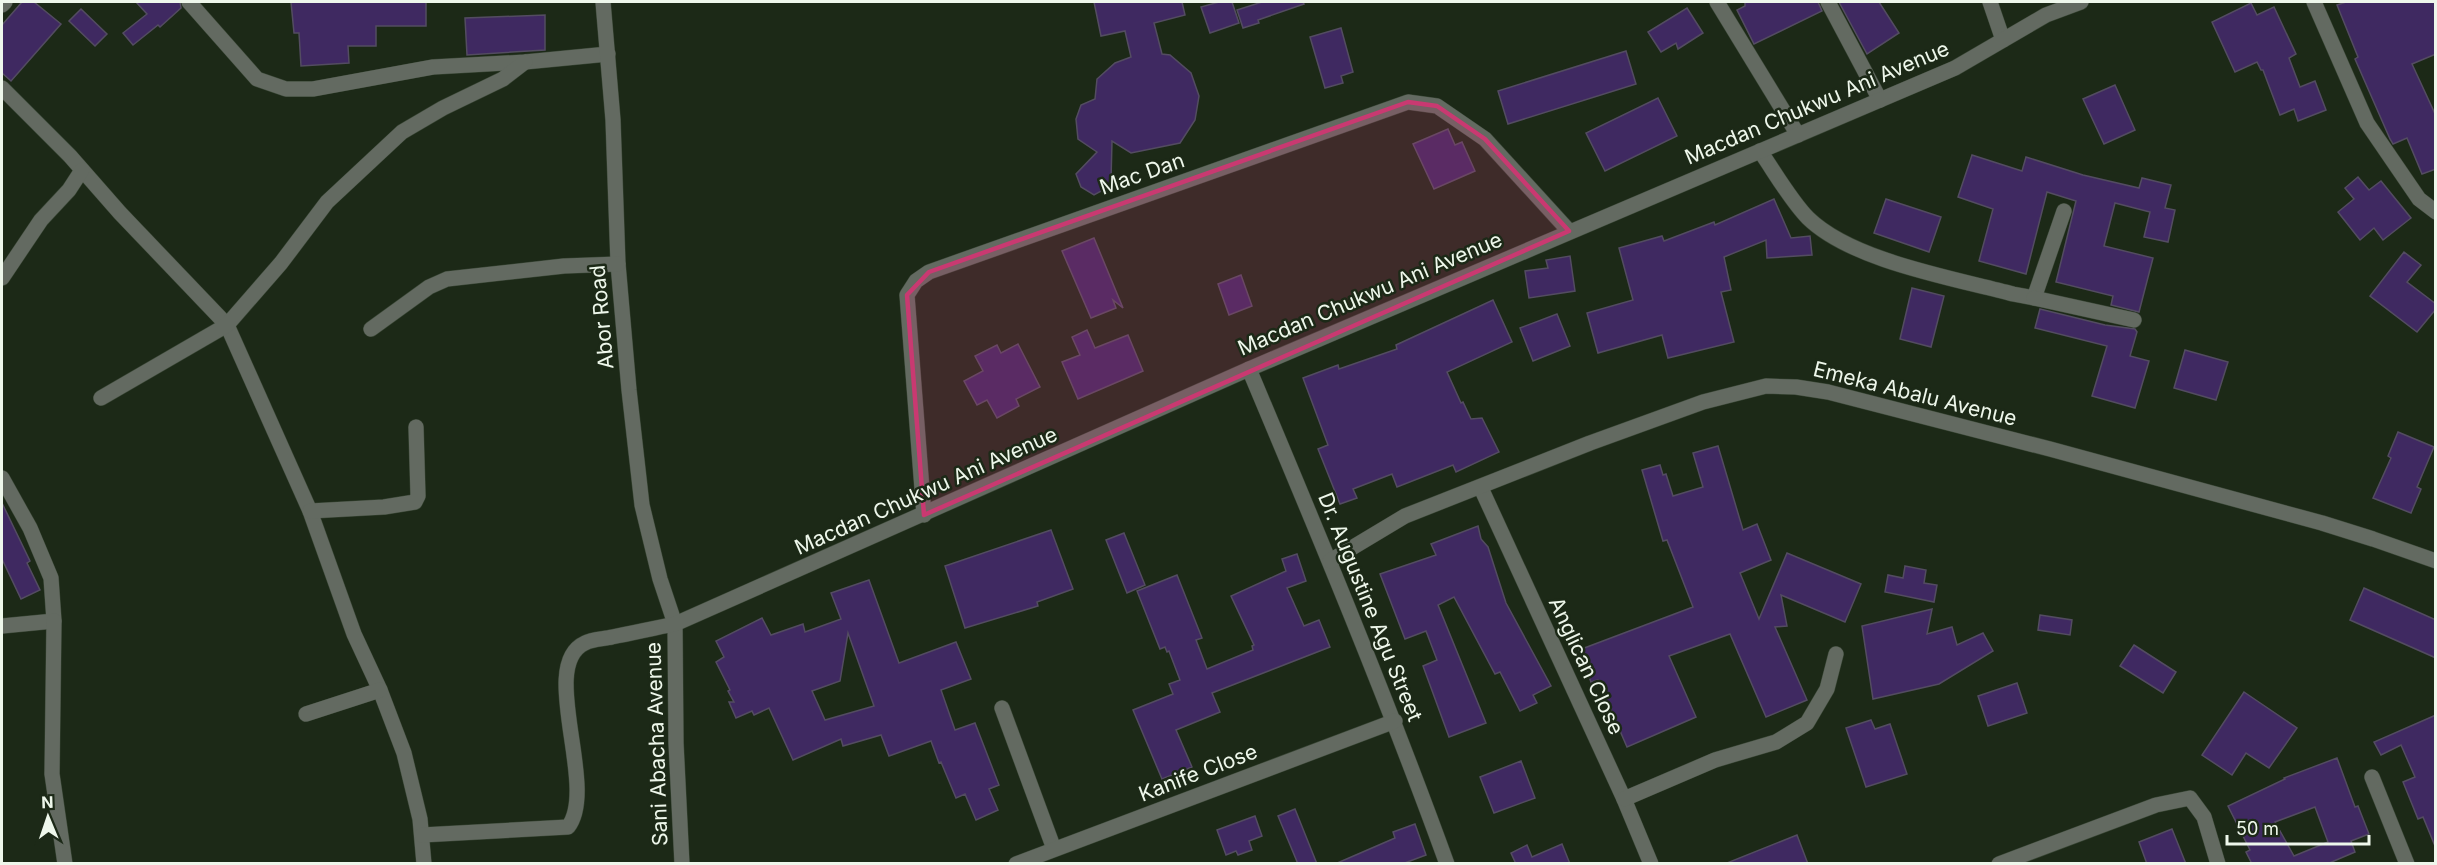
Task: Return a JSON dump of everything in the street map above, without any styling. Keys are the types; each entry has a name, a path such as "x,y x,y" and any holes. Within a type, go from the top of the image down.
{"street":[{"path":"2,5 5,2"},
{"path":"189,2 257,79 286,89 313,89 433,67 525,62 608,54"},
{"name":"Abor Road","path":"603,2 613,120 618,264 642,505 660,579 675,624"},
{"path":"1717,2 1798,135"},
{"path":"1828,2 1880,100"},
{"path":"1990,2 2003,40"},
{"name":"Macdan Chukwu Ani Avenue","path":"422,836 568,827 574,819 576,790 574,744 565,688 566,665 584,643 675,624 1249,369 1954,68 2046,15 2081,2"},
{"path":"2314,2 2367,123 2419,199 2436,212"},
{"path":"101,398 227,325 281,263 327,202 402,132 453,103 503,79 525,62"},
{"path":"2,88 227,325 310,511 354,634 380,690 404,753 422,836 424,864"},
{"name":"Mac Dan","path":"924,515 908,295 916,281 929,272 1408,102 1437,106 1485,139 1569,231"},
{"path":"1760,151 1808,217 1840,242 1886,260 2034,298 2134,320"},
{"path":"2,278 41,220 69,189 82,170"},
{"path":"2034,298 2064,211"},
{"path":"371,329 429,287 447,279 564,266 618,264"},
{"name":"Dr. Augustine Agu Street","path":"1249,369 1395,721 1447,864"},
{"name":"Emeka Abalu Avenue","path":"1330,561 1405,516 1481,488 1590,443 1703,402 1766,386 1796,387 1828,392 2050,448 2353,532 2436,561"},
{"path":"310,511 393,506 415,502 418,496 416,428"},
{"path":"2,478 30,528 51,578 54,621 52,774 65,864"},
{"name":"Anglican Close","path":"1481,488 1624,799 1651,864"},
{"path":"2,626 54,621"},
{"name":"Sani Abacha Avenue","path":"675,624 676,743 681,864"},
{"path":"1624,799 1715,760 1776,742 1807,723 1827,689 1836,654"},
{"path":"306,714 380,690"},
{"path":"1002,708 1054,849"},
{"name":"Kanife Close","path":"1016,864 1395,721"},
{"path":"2372,777 2407,864"},
{"path":"1999,864 2026,859 2156,805 2190,798 2204,817 2218,864"}],"highlighted area":[{"path":"1408,102 1437,106 1485,139 1569,231 924,515 907,295 929,272"}],"building":[{"path":"22,2 34,2 61,24 11,81 2,73 2,25"},
{"path":"136,2 180,2 181,8 160,27 158,25 133,45 123,33 147,14"},
{"path":"291,2 426,2 426,26 376,26 376,46 348,46 349,63 301,66 299,33 294,33"},
{"path":"1094,2 1182,2 1185,15 1154,23 1162,54 1170,55 1191,73 1199,96 1195,120 1180,143 1131,153 1112,141 1111,181 1105,189 1094,195 1081,187 1076,174 1097,152 1078,139 1076,119 1081,105 1095,99 1097,79 1115,63 1131,57 1125,31 1101,36"},
{"path":"1219,2 1232,2 1239,23 1210,33 1201,7"},
{"path":"1262,2 1303,2 1304,4 1258,20 1259,23 1243,28 1237,10"},
{"path":"1745,2 1818,2 1822,11 1754,44 1737,10 1745,6"},
{"path":"1839,2 1879,2 1899,33 1867,54"},
{"path":"2346,2 2436,2 2436,54 2412,64 2436,116 2436,169 2422,174 2407,138 2393,144 2390,139 2355,59 2358,57 2337,5"},
{"path":"2251,3 2257,15 2274,7 2296,54 2289,58 2300,87 2315,81 2326,110 2298,121 2294,109 2280,115 2263,70 2257,62 2235,72 2212,22"},
{"path":"1687,8 1703,33 1678,49 1676,43 1661,52 1648,32"},
{"path":"81,9 107,34 95,46 69,21"},
{"path":"545,15 545,50 467,55 465,18"},
{"path":"1341,28 1353,72 1341,76 1343,83 1325,88 1310,37"},
{"path":"1626,51 1636,84 1508,124 1498,91"},
{"path":"2115,85 2135,130 2104,144 2083,99"},
{"path":"1658,98 1677,136 1605,171 1586,133"},
{"path":"1448,129 1455,145 1462,142 1475,171 1434,189 1413,144"},
{"path":"1972,155 2022,171 2026,157 2083,175 2139,188 2142,178 2171,185 2165,208 2175,210 2168,242 2144,237 2150,212 2115,203 2104,246 2153,258 2139,312 2111,305 2113,296 2056,282 2076,201 2047,192 2026,274 1979,261 1993,209 1958,197"},
{"path":"2358,177 2369,190 2381,181 2411,218 2383,240 2374,228 2360,240 2338,212 2354,199 2345,188"},
{"path":"1774,199 1791,238 1810,236 1812,255 1767,258 1766,240 1724,257 1731,290 1721,292 1734,342 1668,358 1662,335 1598,353 1587,313 1633,300 1619,248 1662,236 1664,241 1714,222 1715,225"},
{"path":"1886,199 1941,217 1929,252 1874,233"},
{"path":"1094,238 1123,308 1113,300 1116,308 1091,318 1062,251"},
{"path":"2404,252 2421,265 2407,282 2436,304 2436,309 2417,332 2370,296"},
{"path":"1570,256 1575,291 1529,298 1525,271 1548,268 1546,260"},
{"path":"1241,275 1252,306 1229,315 1218,284"},
{"path":"1912,288 1944,296 1931,347 1900,339"},
{"path":"1493,300 1512,342 1447,372 1471,419 1482,418 1499,452 1456,472 1453,465 1397,487 1392,474 1353,489 1357,498 1340,504 1318,449 1328,445 1303,378 1338,365 1339,369 1397,349 1396,345"},
{"path":"2040,309 2105,325 2135,329 2137,332 2130,356 2149,361 2135,408 2092,396 2107,346 2035,328"},
{"path":"1557,314 1570,346 1533,361 1520,328"},
{"path":"1087,330 1095,348 1128,335 1143,371 1078,399 1062,362 1080,355 1072,337"},
{"path":"1018,344 1040,387 1016,399 1019,406 997,418 987,400 977,405 964,381 983,371 975,356 997,345 1001,353"},
{"path":"2185,350 2228,362 2216,400 2174,388"},
{"path":"2398,432 2434,447 2417,487 2421,489 2411,513 2373,498 2391,458 2388,456"},
{"path":"1718,446 1743,530 1757,524 1771,560 1740,573 1759,619 1787,553 1861,584 1845,622 1781,595 1787,626 1775,627 1807,700 1766,717 1730,634 1669,656 1696,717 1627,747 1598,680 1591,682 1579,650 1693,607 1667,540 1663,541 1642,470 1660,465 1663,475 1666,474 1673,496 1703,487 1693,453"},
{"path":"2,503 30,561 27,563 40,590 21,599 2,559"},
{"path":"1478,526 1481,539 1488,547 1506,603 1551,686 1533,695 1537,703 1520,711 1500,672 1495,674 1454,597 1438,605 1486,723 1449,737 1423,666 1437,660 1426,631 1405,639 1380,574 1436,555 1431,544"},
{"path":"1051,530 1073,589 1037,602 1038,606 965,628 945,566"},
{"path":"1124,533 1145,585 1127,593 1106,540"},
{"path":"1297,554 1306,581 1287,588 1304,626 1319,620 1330,647 1212,693 1220,712 1176,730 1192,767 1162,779 1133,710 1173,694 1169,684 1180,680 1169,651 1167,652 1165,647 1160,649 1137,591 1177,575 1202,638 1196,640 1207,669 1253,650 1254,645 1231,596 1286,571 1282,559"},
{"path":"1905,566 1926,570 1924,583 1937,585 1934,602 1885,592 1888,575 1903,578"},
{"path":"869,580 899,663 956,642 971,679 941,690 955,730 975,723 999,785 989,789 998,810 976,820 965,794 956,798 931,741 889,756 881,735 843,746 841,739 793,760 769,708 754,715 752,711 736,718 729,702 734,702 728,691 730,690 716,662 724,657 716,641 762,618 771,635 803,624 805,632 841,619 831,593","holes":["848,633 874,706 825,720 812,691 840,681"]},
{"path":"2364,588 2436,620 2436,658 2350,620"},
{"path":"1932,609 1927,634 1952,627 1957,645 1983,633 1993,651 1939,684 1873,699 1862,626"},
{"path":"2040,615 2072,620 2070,635 2038,630"},
{"path":"2134,645 2176,672 2163,693 2120,666"},
{"path":"2017,683 2027,713 1988,726 1978,696"},
{"path":"2244,692 2297,728 2269,768 2246,753 2232,775 2202,755"},
{"path":"2436,715 2435,846 2423,817 2418,819 2403,782 2415,777 2401,745 2381,755 2374,742"},
{"path":"1871,720 1875,729 1890,724 1907,774 1866,787 1846,728"},
{"path":"2337,758 2355,807 2358,806 2369,834 2351,841 2355,852 2327,864 2252,864 2246,852 2250,850 2228,806 2284,778","holes":["2315,807 2328,842 2294,856 2275,822"]},
{"path":"1521,761 1535,798 1494,813 1480,777"},
{"path":"1295,809 1317,864 1298,864 1278,816"},
{"path":"1255,816 1262,836 1249,841 1252,850 1238,855 1236,851 1226,855 1217,830"},
{"path":"1415,824 1426,855 1402,864 1335,864 1395,838 1393,832"},
{"path":"2172,829 2186,864 2147,864 2139,842"},
{"path":"1797,835 1808,864 1727,864 1727,863"},
{"path":"1562,844 1570,864 1516,864 1511,853 1527,845 1532,857"}]}
